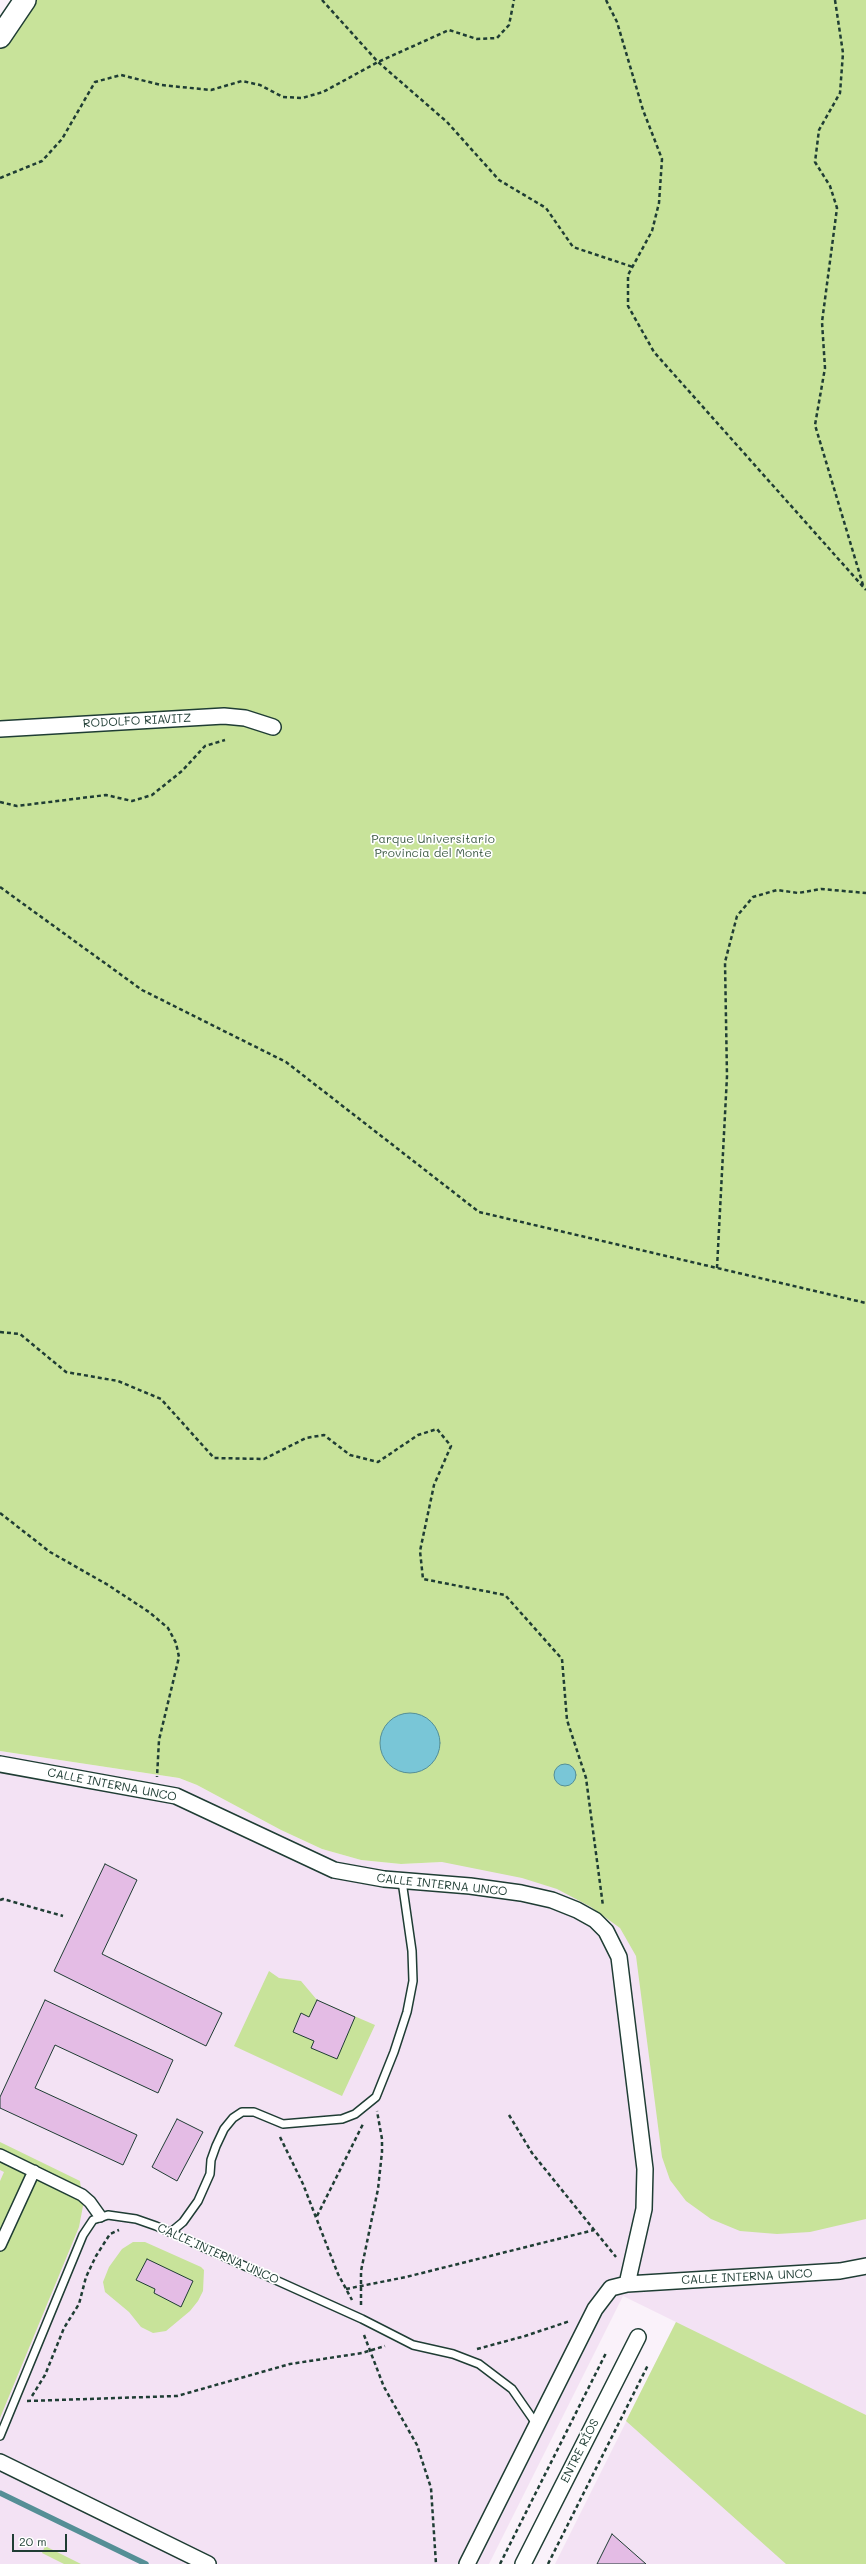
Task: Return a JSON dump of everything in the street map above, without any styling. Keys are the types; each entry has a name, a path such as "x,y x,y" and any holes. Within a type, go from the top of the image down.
{"main road":[{"path":"0,37 26,0"}],"street":[{"name":"RODOLFO RIAVITZ","path":"0,729 224,716 245,718 273,727"},
{"name":"CALLE INTERNA UNCO","path":"0,1764 157,1791 192,1802 334,1870 356,1876 495,1888 552,1900 577,1910 595,1920 606,1931 614,1943 621,1970 645,2177 644,2209 626,2284"},
{"path":"0,2155 82,2195 90,2202 100,2216"},
{"path":"0,2245 34,2171"},
{"name":"CALLE INTERNA UNCO","path":"467,2564 599,2301 611,2288 626,2284 840,2271 866,2266"},
{"name":"ENTRE RÍOS","path":"523,2564 638,2337"},
{"path":"0,2462 208,2564"}],"lane":[{"path":"171,2232 183,2222 198,2201 210,2174 211,2160 224,2129 233,2118 242,2112 254,2112 269,2120 296,2125 342,2119 355,2114 376,2097 394,2052 407,2012 413,1981 412,1951 402,1881"},
{"path":"0,2436 83,2235 94,2220 100,2216"},
{"name":"CALLE INTERNA UNCO","path":"100,2216 118,2216 144,2222 171,2232 362,2319 403,2341 413,2345 453,2354 479,2364 503,2380 522,2402 537,2425"}],"path":[{"path":"322,0 378,62 446,122 498,180 546,208 573,247 633,267"},
{"path":"0,178 42,161 62,139 95,82 121,75 161,85 211,90 242,81 260,85 283,97 302,98 322,92 378,62 449,30 477,39 497,38 509,25 514,0"},
{"path":"606,0 617,22 643,110 662,159 659,203 652,231 628,276 628,306 654,352 866,590"},
{"path":"835,0 843,54 840,93 819,130 815,162 830,186 837,208 822,322 825,368 815,425 864,587"},
{"path":"0,802 17,806 106,795 132,801 152,796 182,771 205,746 225,740"},
{"path":"0,887 142,990 286,1062 479,1212 866,1304"},
{"path":"717,1268 727,1076 725,962 737,916 753,897 777,890 798,893 821,889 866,893"},
{"path":"0,1332 20,1334 66,1372 118,1381 161,1399 214,1458 264,1459 306,1438 324,1435 350,1455 378,1462 418,1436 437,1429 450,1446 434,1485 420,1551 423,1579 505,1595 562,1659 567,1720 586,1778 597,1845 606,1931"},
{"path":"0,1513 50,1552 108,1585 150,1612 168,1628 176,1644 179,1657 159,1740 157,1791"},
{"path":"0,1900 3,1899 63,1916"},
{"path":"316,2217 376,2097"},
{"path":"376,2097 382,2139 382,2152 378,2189 361,2271 361,2331 368,2340 369,2350 384,2387 417,2445 431,2488 436,2564"},
{"path":"509,2115 532,2153 618,2260"},
{"path":"269,2120 283,2141 346,2289 362,2319"},
{"path":"28,2401 55,2355 64,2328 79,2304 86,2277 104,2243 110,2234 144,2222"},
{"path":"346,2289 594,2230"},
{"path":"453,2354 525,2336 575,2318"},
{"path":"14,2402 177,2396 290,2364 351,2355 403,2341"},
{"path":"500,2564 606,2352"},
{"path":"548,2564 648,2365"}],"shaded area":[{"path":"866,1722 866,2564 555,2564 676,2322 623,2296 489,2564 0,2564 0,1751 179,1778 197,1785 281,1830 322,1849 361,1860 401,1864 442,1862"}],"green space":[{"name":"Parque Universitario Provincia del Monte","path":"25,0 866,0 866,2219 810,2232 777,2234 740,2231 711,2219 686,2201 670,2180 662,2157 636,1956 620,1928 591,1907 557,1889 522,1878 442,1862 401,1864 361,1860 322,1849 281,1830 197,1785 179,1778 0,1751 0,37"},
{"path":"269,1971 279,1978 301,1981 317,2000 375,2025 342,2096 234,2046"},
{"path":"0,2142 80,2181 83,2206 79,2227 0,2418 0,2181 4,2172 0,2170"},
{"path":"133,2242 145,2242 201,2267 204,2270 203,2291 198,2301 190,2311 166,2331 153,2333 141,2327 129,2312 105,2292 103,2282 109,2267 122,2249"},
{"path":"676,2322 866,2415 866,2564 786,2564 626,2421"},
{"path":"45,2546 81,2564 64,2564 42,2553"}],"water":[{"path":"410,1713 427,1718 435,1726 440,1743 435,1760 427,1768 410,1773 393,1768 385,1760 380,1743 385,1726 393,1718"},
{"path":"561,1764 569,1764 576,1771 576,1779 569,1786 561,1786 554,1779 554,1771"}],"building":[{"path":"105,1864 137,1880 102,1954 222,2013 206,2046 54,1971"},
{"path":"45,2000 173,2060 158,2093 55,2045 35,2088 137,2135 123,2165 0,2108 0,2097"},
{"path":"317,2000 355,2017 337,2059 311,2048 314,2041 293,2032 301,2013 309,2017"},
{"path":"177,2119 203,2132 177,2181 152,2167"},
{"path":"147,2259 193,2281 181,2307 154,2293 155,2289 136,2280"},
{"path":"612,2534 646,2564 597,2564"}],"waterway":[{"path":"0,2493 146,2564"}]}
